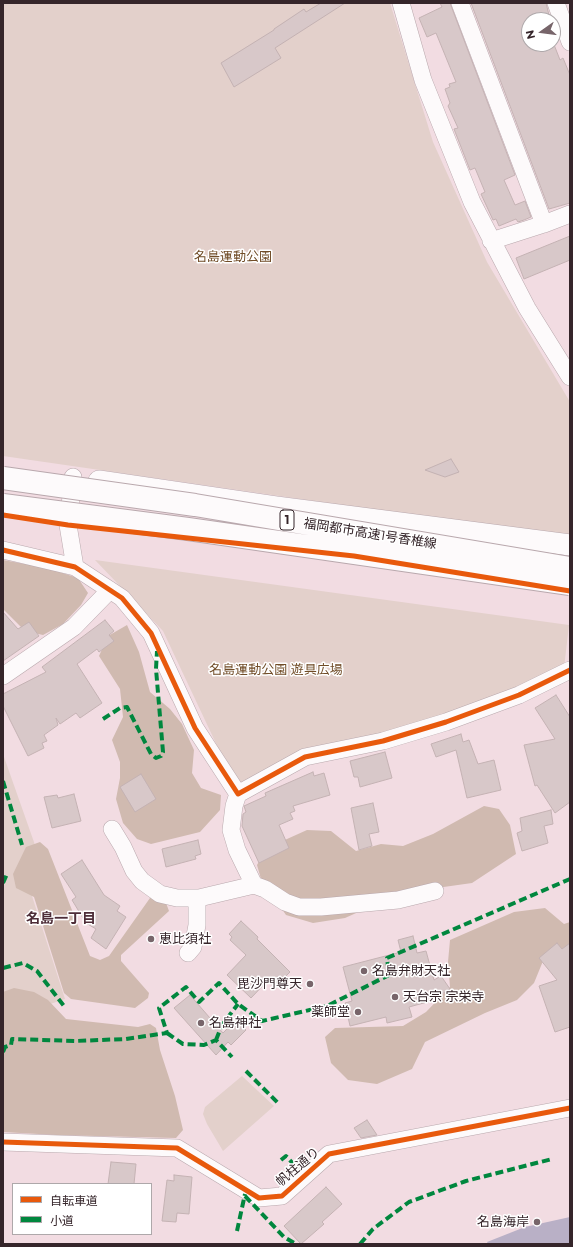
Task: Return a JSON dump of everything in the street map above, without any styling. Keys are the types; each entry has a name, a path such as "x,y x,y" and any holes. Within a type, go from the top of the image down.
{"highway":[{"name":"福岡都市高速1号香椎線","path":"3,478 194,505 570,568"},
{"name":"福岡都市高速1号香椎線","path":"3,505 188,529 570,584"}],"street":[{"path":"402,3 423,80 472,202 527,308 570,377"},
{"path":"460,3 544,224"},
{"path":"556,3 570,42"},
{"path":"491,241 570,214"},
{"path":"3,469 73,477 276,507 570,545"},
{"path":"73,477 68,524 75,567"},
{"path":"3,515 68,524 354,556 570,591"},
{"path":"3,550 75,567 122,598 151,633 195,728 238,794"},
{"path":"3,676 74,627 110,590"},
{"path":"254,885 237,850 231,830 234,806 238,794 306,757 383,741 446,722 519,695 570,670"},
{"path":"112,829 123,847 134,871 142,881 160,894 177,898 197,898 254,885 265,889 285,902 299,907 398,900 435,891"},
{"path":"188,953 193,947 197,925 197,898"},
{"name":"帆柱通り","path":"3,1142 177,1148 259,1198 282,1196 329,1154 570,1108"}],"green space":[{"name":"名島運動公園","path":"3,3 390,3 433,142 487,262 570,402 570,538 3,456"},
{"name":"名島運動公園 遊具広場","path":"95,560 569,625 564,668 520,690 237,788 163,631"},
{"path":"3,754 35,845 32,896 65,999 3,1020"},
{"path":"242,1076 274,1106 223,1151 207,1124 203,1114 205,1107"}],"shaded area":[{"path":"3,560 47,568 78,578 88,593 81,605 63,624 43,635 25,631 3,609"},
{"path":"127,625 139,652 150,692 170,709 182,724 194,750 192,773 201,788 221,795 220,810 200,832 151,844 137,839 123,823 116,799 120,778 120,762 112,740 123,717 120,689 99,656 108,636"},
{"path":"484,806 499,809 510,825 516,854 472,883 401,893 345,918 313,923 286,915 261,879 257,865 267,848 307,830 331,831 356,851 381,844 403,846 433,834"},
{"path":"40,842 48,849 90,956 100,960 109,956 150,898 166,903 169,911 121,955 121,961 149,993 148,998 135,1008 71,999 64,993 34,897 16,888 13,874 26,847"},
{"path":"545,908 564,924 570,922 570,947 543,961 534,983 517,1000 485,1013 425,1042 412,1069 377,1084 348,1080 331,1063 325,1037 335,1028 403,1026 426,1012 450,987 448,962 450,940 514,912"},
{"path":"14,988 34,992 48,1000 66,1019 138,1027 150,1024 156,1028 160,1050 175,1096 183,1130 176,1138 3,1132 3,992"},
{"path":"570,1217 570,1244 488,1244 487,1242 525,1227"}],"building":[{"path":"321,3 345,3 275,48 281,58 234,87 221,63 274,30 304,9 306,12"},
{"path":"440,3 450,3 515,175 504,180 515,205 525,201 531,217 524,220 518,222 516,219 499,226 496,219 493,220 481,194 485,192 475,168 470,170 454,129 458,128 448,106 450,103 445,89 450,87 449,84 456,82 436,33 427,37 419,18 442,7"},
{"path":"471,3 546,3 548,12 521,12 521,52 557,52 560,60 563,58 570,75 570,203 549,209"},
{"path":"570,236 570,260 524,279 516,258"},
{"path":"451,459 459,472 445,477 425,470"},
{"path":"3,612 18,629 29,622 39,636 3,661"},
{"path":"105,620 114,631 109,635 114,641 99,652 97,649 77,664 102,703 80,718 76,713 60,724 56,718 58,725 44,735 47,741 42,743 44,748 28,756 3,706 3,694 46,672 42,667"},
{"path":"556,695 570,717 570,802 555,813 537,785 535,786 524,745 555,739 535,708"},
{"path":"461,734 463,742 469,740 478,764 494,760 501,790 467,798 456,750 436,757 431,744"},
{"path":"385,752 392,778 360,787 358,777 354,777 350,761"},
{"path":"313,772 314,776 324,773 330,795 293,806 295,811 290,813 293,819 279,825 289,848 259,863 242,826 243,814 246,812 244,806 266,796 265,793"},
{"path":"141,774 156,799 135,812 120,787"},
{"path":"74,794 81,821 52,828 44,797 57,795 58,798"},
{"path":"373,803 379,832 369,834 372,846 359,850 351,808"},
{"path":"551,810 553,824 544,826 548,843 522,851 517,833 522,831 520,818"},
{"path":"198,840 201,854 195,856 196,859 166,867 162,849"},
{"path":"82,860 104,895 120,906 117,911 126,917 106,949 91,938 96,929 86,923 72,900 76,897 61,874"},
{"path":"241,921 290,972 278,984 271,977 251,998 227,975 246,955 230,940 232,937 229,934"},
{"path":"413,936 417,953 426,951 434,980 441,976 450,989 431,1001 409,1007 412,1017 387,1023 386,1017 350,1026 345,1003 352,1001 343,967 401,952 398,940"},
{"path":"557,943 562,949 570,943 570,1027 555,1032 539,986 557,980 539,958"},
{"path":"190,995 223,1033 236,1020 246,1030 231,1045 228,1042 216,1055 174,1008"},
{"path":"367,1120 377,1135 361,1138 354,1128"},
{"path":"111,1162 136,1164 134,1183 108,1183"},
{"path":"174,1175 192,1177 189,1214 177,1213 176,1222 162,1221 167,1180 174,1181"},
{"path":"326,1187 342,1204 322,1222 324,1224 301,1244 284,1226"}],"marked path":[{"path":"103,719 120,708 127,707 151,754 156,758 161,756 163,752 156,669 157,651"},
{"path":"3,781 22,845"},
{"path":"3,883 7,874"},
{"path":"3,1052 5,1047 11,1045 12,1039 75,1041 126,1039 167,1033 159,1008 186,987 199,1002 219,983 238,1004 262,1021 327,1006 389,975 387,958 570,879"},
{"path":"3,968 23,963 37,971 64,1006"},
{"path":"216,1040 222,1025 238,1004"},
{"path":"167,1033 183,1044 204,1045 216,1040 232,1057"},
{"path":"246,1071 279,1104"},
{"path":"281,1160 286,1156 298,1169"},
{"path":"360,1244 373,1229 409,1202 466,1181 552,1159"},
{"path":"237,1231 245,1194"},
{"path":"245,1196 284,1237 296,1244"}],"cycle path":[{"path":"3,515 68,525 354,556 570,591"},
{"path":"3,550 75,567 122,598 151,633 195,728 238,794 305,757 383,741 446,722 519,695 570,670"},
{"path":"3,1142 177,1148 259,1198 282,1196 329,1154 570,1108"}],"place":[{"name":"恵比須社","path":"151,939"},
{"name":"名島弁財天社","path":"364,971"},
{"name":"毘沙門尊天","path":"310,984"},
{"name":"天台宗 宗栄寺","path":"395,997"},
{"name":"薬師堂","path":"358,1012"},
{"name":"名島神社","path":"201,1023"},
{"name":"名島海岸","path":"537,1222"}],"district":[{"name":"名島一丁目","path":"61,919"}]}
